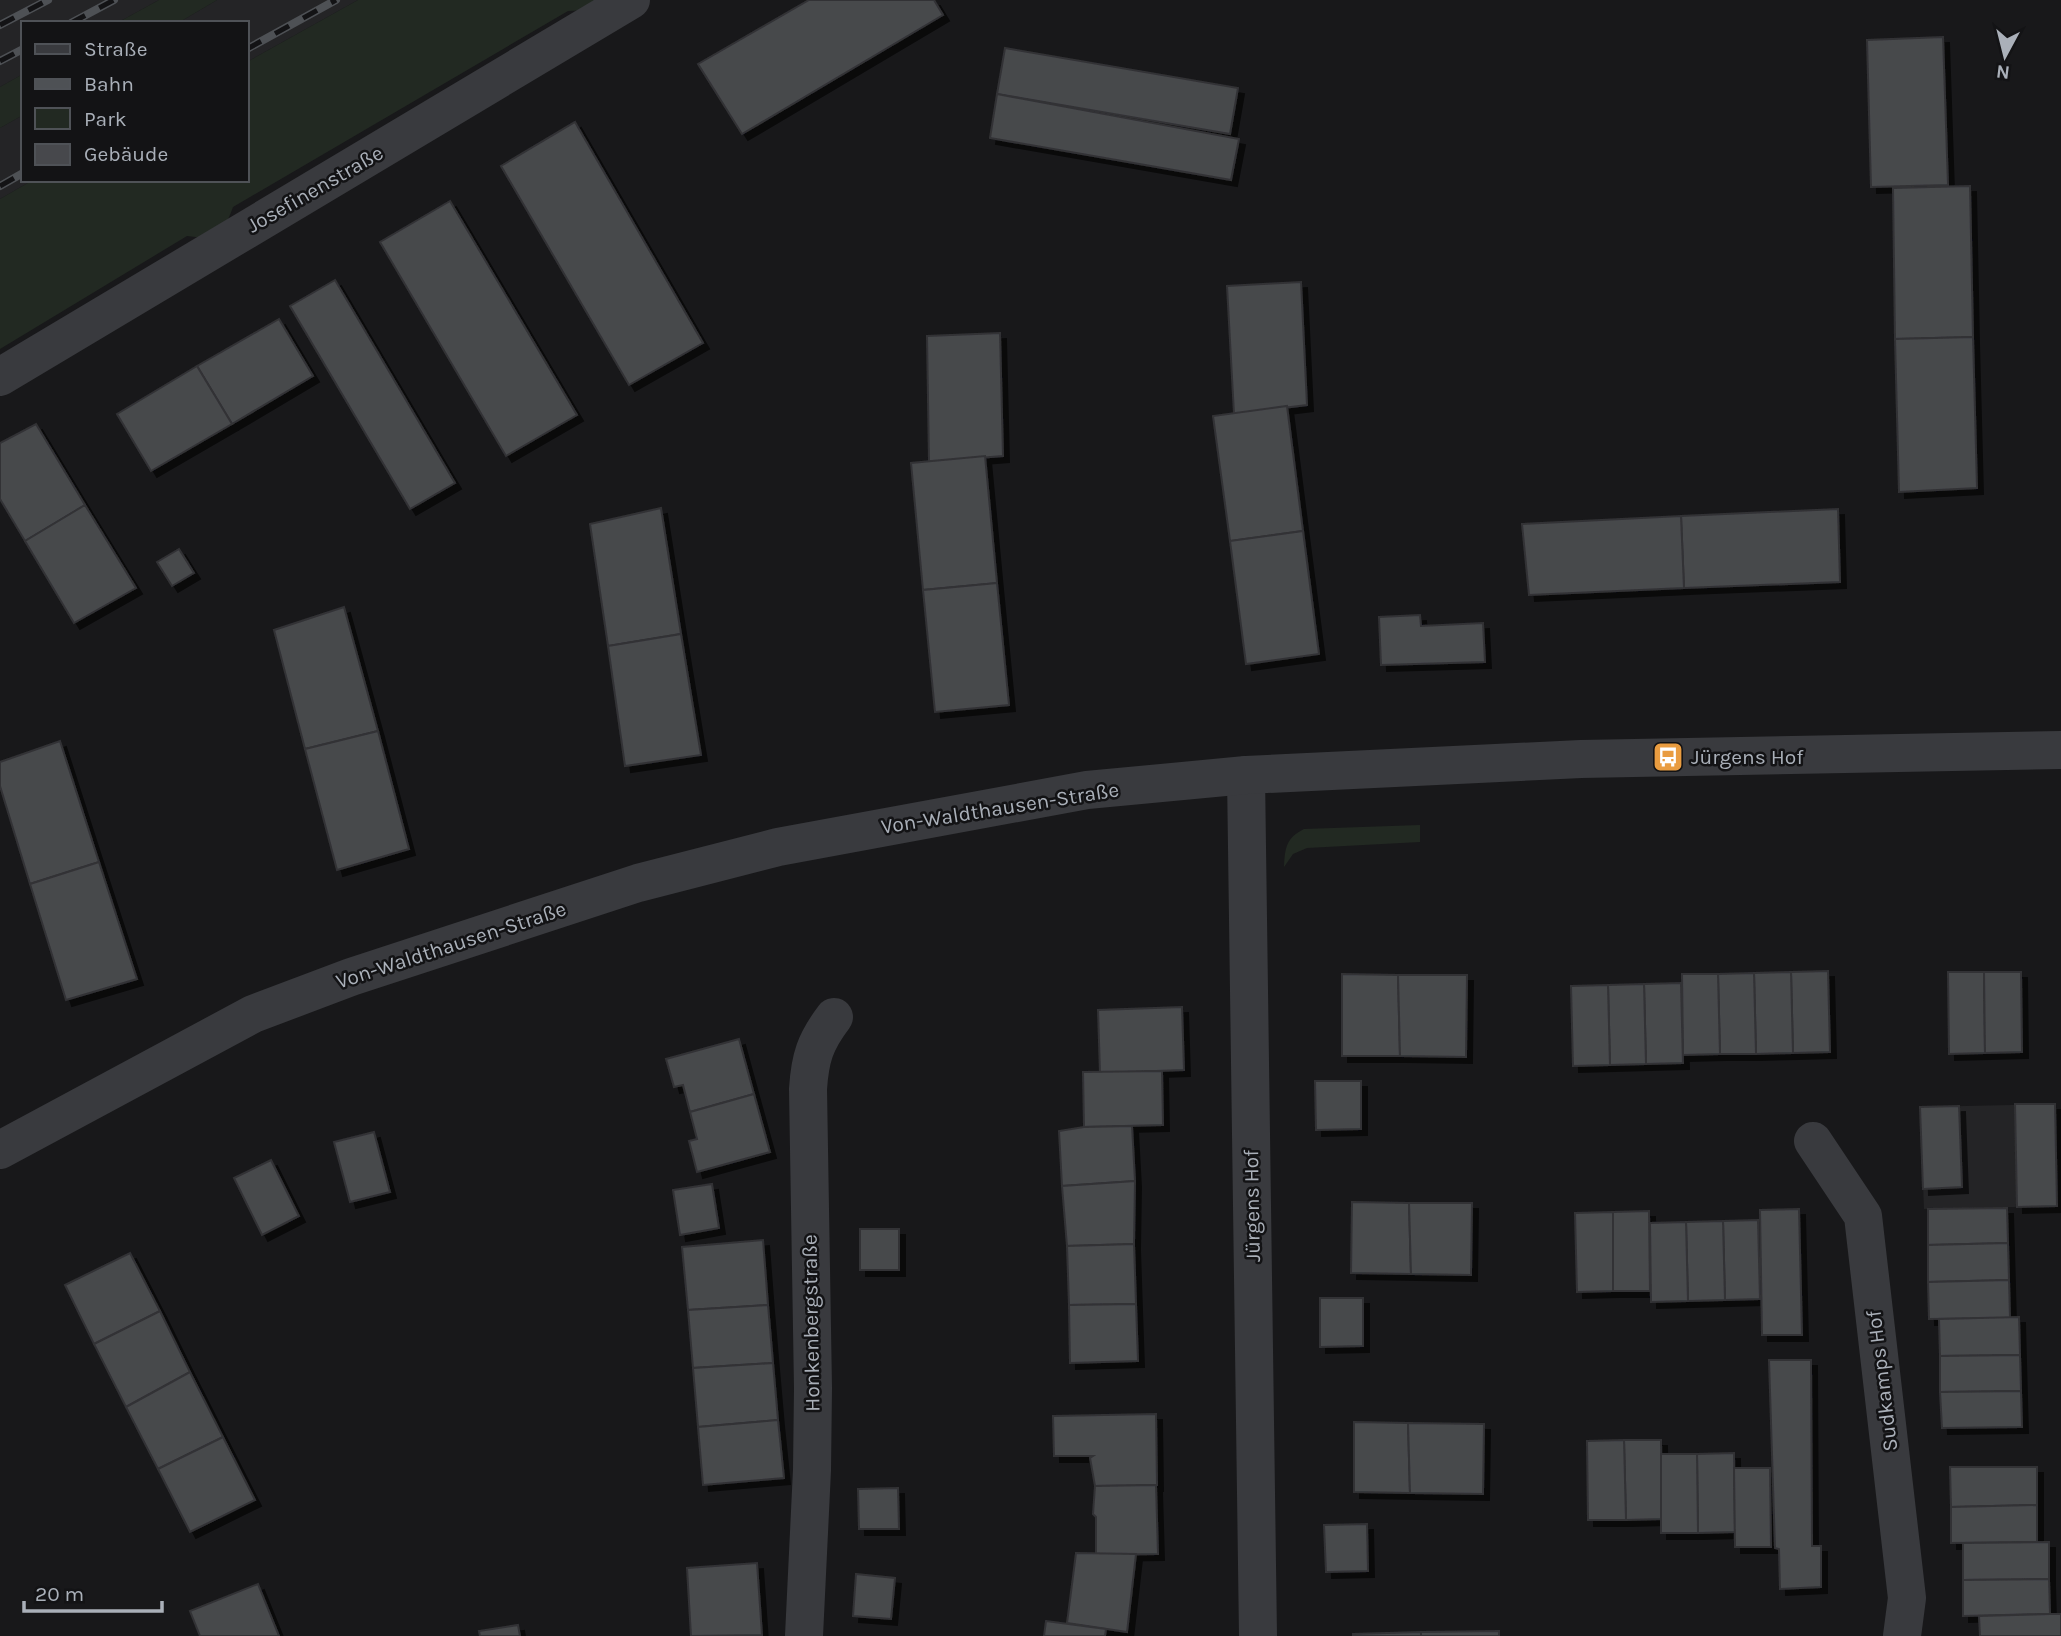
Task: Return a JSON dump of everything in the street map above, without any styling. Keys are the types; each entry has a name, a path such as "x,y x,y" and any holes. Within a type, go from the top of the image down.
{"street":[{"name":"Josefinenstraße","path":"0,377 631,0"},
{"name":"Von-Waldthausen-Straße","path":"0,1150 253,1014 351,977 638,883 778,847 948,814 1087,790 1246,775 1581,759 2061,750"},
{"name":"Jürgens Hof","path":"1246,775 1258,1636"},
{"name":"Honkenbergstraße","path":"804,1636 812,1415 808,1089 810,1064 818,1038 834,1017"},
{"name":"Sudkamps Hof","path":"1812,1141 1863,1216 1907,1598 1902,1636"}],"shaded area":[{"path":"0,0 159,0 121,21 21,21 21,75 0,87"},
{"path":"217,0 358,0 248,61 248,21 181,21"},
{"path":"21,116 21,182 30,182 0,199 0,128"},
{"path":"2055,1104 2057,1206 1924,1209 1920,1107"}],"green space":[{"path":"159,0 217,0 181,21 121,21"},
{"path":"358,0 606,0 591,10 568,11 233,207 226,224 218,234 206,237 187,236 0,349 0,199 30,182 248,182 248,61"},
{"path":"21,75 21,116 0,128 0,87"},
{"path":"1420,825 1420,842 1307,848 1293,854 1284,867 1288,844 1293,836 1304,829"}],"building":[{"path":"809,0 934,0 943,15 742,134 698,64"},
{"path":"1943,37 1948,185 1871,187 1867,40"},
{"path":"1005,48 1238,88 1230,134 997,94"},
{"path":"997,94 1239,139 1231,180 990,138"},
{"path":"575,122 703,343 629,385 501,166"},
{"path":"1970,186 1973,337 1895,339 1893,188"},
{"path":"450,201 577,415 506,456 380,242"},
{"path":"335,280 455,483 410,509 290,306"},
{"path":"1301,282 1307,405 1234,414 1227,286"},
{"path":"279,319 313,376 232,424 197,366"},
{"path":"1000,333 1003,456 929,462 927,336"},
{"path":"1973,337 1977,488 1899,492 1895,339"},
{"path":"197,366 232,424 151,471 117,414"},
{"path":"1287,406 1303,531 1230,541 1213,416"},
{"path":"36,424 85,505 25,541 0,499 0,443"},
{"path":"985,456 997,583 923,590 911,463"},
{"path":"85,505 136,588 74,623 25,541"},
{"path":"661,508 681,634 608,646 590,524"},
{"path":"1838,509 1840,582 1684,588 1681,516"},
{"path":"1681,516 1684,588 1529,595 1522,524"},
{"path":"1303,531 1319,654 1246,664 1230,541"},
{"path":"179,549 194,573 172,586 157,562"},
{"path":"997,583 1009,705 935,712 923,590"},
{"path":"344,607 378,731 305,749 274,630"},
{"path":"1420,615 1421,626 1483,623 1485,662 1381,665 1379,617"},
{"path":"681,634 701,755 625,766 608,646"},
{"path":"378,731 409,849 337,870 305,749"},
{"path":"60,741 99,862 30,884 0,786 0,762"},
{"path":"99,862 137,979 66,1000 30,884"},
{"path":"1828,971 1830,1052 1793,1053 1791,972"},
{"path":"1791,972 1793,1053 1756,1054 1754,973"},
{"path":"1948,972 1984,972 1985,1053 1949,1054"},
{"path":"1984,972 2021,972 2022,1052 1985,1053"},
{"path":"1754,973 1756,1054 1720,1054 1718,974"},
{"path":"1342,974 1398,975 1400,1056 1342,1056"},
{"path":"1682,974 1718,974 1720,1054 1683,1055"},
{"path":"1398,975 1467,975 1466,1057 1400,1056"},
{"path":"1681,983 1683,1063 1646,1064 1644,984"},
{"path":"1644,984 1646,1064 1610,1065 1608,985"},
{"path":"1608,985 1610,1065 1573,1066 1571,986"},
{"path":"1182,1007 1184,1070 1100,1073 1098,1010"},
{"path":"739,1039 754,1094 690,1112 683,1085 674,1087 666,1059"},
{"path":"1162,1071 1163,1125 1084,1127 1083,1072"},
{"path":"1315,1081 1361,1081 1361,1129 1316,1130"},
{"path":"754,1094 770,1152 697,1172 689,1141 697,1139 690,1112"},
{"path":"2015,1104 2055,1104 2057,1206 2017,1207"},
{"path":"1959,1106 1962,1187 1923,1189 1920,1107"},
{"path":"1132,1126 1135,1181 1062,1186 1059,1131 1084,1127"},
{"path":"374,1132 390,1192 350,1202 334,1142"},
{"path":"271,1160 299,1216 262,1235 234,1178"},
{"path":"1135,1181 1134,1244 1067,1246 1062,1186"},
{"path":"712,1184 719,1228 680,1235 673,1190"},
{"path":"1352,1202 1409,1203 1411,1274 1351,1273"},
{"path":"1409,1203 1472,1203 1471,1275 1411,1274"},
{"path":"2007,1208 2008,1243 1928,1245 1928,1209"},
{"path":"1799,1209 1802,1335 1762,1335 1760,1210"},
{"path":"1649,1211 1650,1291 1613,1291 1613,1212"},
{"path":"1613,1212 1613,1291 1577,1292 1575,1213"},
{"path":"1758,1220 1760,1299 1725,1300 1723,1221"},
{"path":"1723,1221 1725,1300 1688,1301 1686,1222"},
{"path":"1686,1222 1688,1301 1651,1302 1650,1223"},
{"path":"860,1229 899,1229 899,1270 860,1270"},
{"path":"763,1240 768,1305 688,1310 682,1247"},
{"path":"2008,1243 2009,1280 1928,1282 1928,1245"},
{"path":"1134,1244 1136,1304 1069,1305 1067,1246"},
{"path":"130,1253 160,1311 94,1344 65,1285"},
{"path":"2009,1280 2010,1318 1929,1319 1928,1282"},
{"path":"1320,1298 1363,1298 1363,1346 1320,1347"},
{"path":"1136,1304 1138,1361 1070,1363 1069,1305"},
{"path":"768,1305 773,1363 693,1368 688,1310"},
{"path":"160,1311 190,1372 126,1407 94,1344"},
{"path":"2019,1317 2020,1355 1940,1356 1939,1319"},
{"path":"2020,1355 2021,1391 1940,1392 1940,1356"},
{"path":"1769,1360 1811,1360 1812,1546 1821,1546 1821,1587 1780,1589 1779,1549 1775,1548"},
{"path":"773,1363 778,1420 698,1427 693,1368"},
{"path":"190,1372 223,1437 158,1469 126,1407"},
{"path":"2021,1391 2022,1427 1942,1428 1940,1392"},
{"path":"1156,1414 1157,1485 1095,1486 1090,1458 1093,1456 1054,1456 1053,1416"},
{"path":"778,1420 784,1478 703,1485 698,1427"},
{"path":"1354,1422 1408,1423 1410,1493 1354,1492"},
{"path":"1408,1423 1484,1424 1483,1494 1410,1493"},
{"path":"223,1437 255,1500 190,1532 158,1469"},
{"path":"1624,1440 1661,1440 1662,1519 1626,1520"},
{"path":"1624,1440 1626,1520 1588,1520 1587,1441"},
{"path":"1734,1453 1735,1532 1698,1533 1697,1454"},
{"path":"1661,1454 1697,1454 1698,1533 1661,1533"},
{"path":"1950,1467 2037,1467 2037,1505 1951,1507"},
{"path":"1734,1468 1770,1468 1771,1547 1735,1547"},
{"path":"1156,1485 1158,1554 1096,1555 1096,1517 1093,1514 1095,1486"},
{"path":"898,1488 899,1529 859,1529 858,1489"},
{"path":"2037,1505 2037,1542 1951,1543 1951,1507"},
{"path":"1367,1524 1368,1571 1326,1572 1324,1525"},
{"path":"2049,1542 2049,1579 1963,1580 1963,1543"},
{"path":"1076,1553 1136,1554 1127,1632 1067,1623"},
{"path":"757,1563 762,1635 691,1636 687,1568"},
{"path":"856,1574 895,1578 891,1619 853,1616"},
{"path":"2049,1579 2050,1614 1963,1616 1963,1580"},
{"path":"258,1584 279,1636 200,1636 190,1611"},
{"path":"2061,1614 2061,1636 1980,1636 1979,1616"},
{"path":"1046,1621 1106,1629 1105,1636 1044,1636"},
{"path":"518,1625 520,1636 480,1636 479,1631"},
{"path":"1499,1631 1499,1636 1421,1636 1421,1632"},
{"path":"1421,1632 1421,1636 1353,1636 1353,1634"}],"railway":[{"path":"0,25 48,0"},
{"path":"75,21 114,0"},
{"path":"248,48 336,0"},
{"path":"0,61 21,50"},
{"path":"0,186 21,174"}],"place":[{"name":"Jürgens Hof","path":"1668,757"}]}
